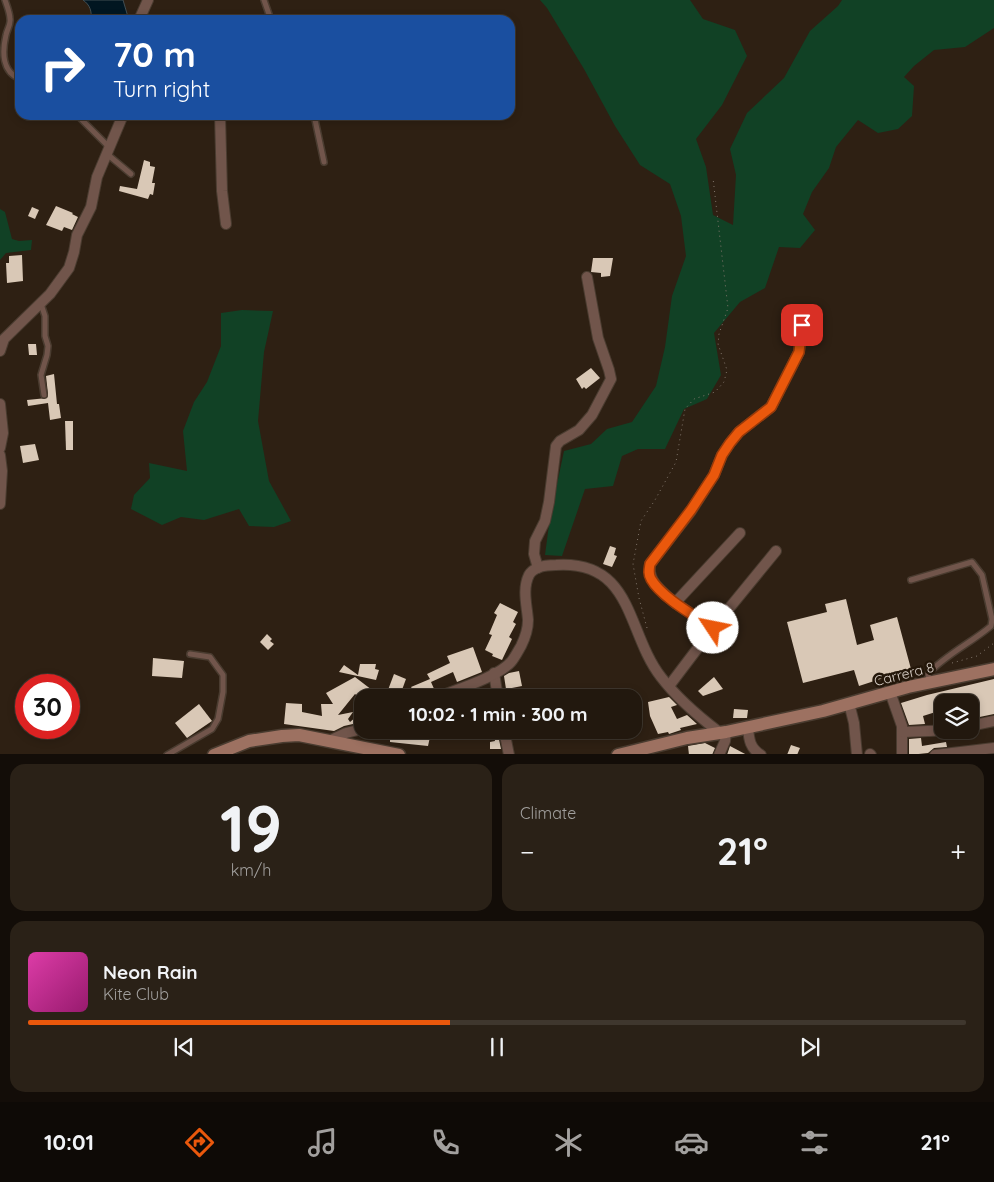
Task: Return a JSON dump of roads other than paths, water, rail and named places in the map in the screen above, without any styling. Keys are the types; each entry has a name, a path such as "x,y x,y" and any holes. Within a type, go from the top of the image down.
{"street":[{"path":"142,15 148,0"},
{"path":"0,351 4,339 50,294 69,268 77,236 91,207 98,176 120,120"},
{"path":"220,120 222,191 226,224"},
{"path":"538,568 534,554 536,541 545,521 549,502 556,446 560,441 579,430 592,415 611,379 598,338 588,277"},
{"path":"713,628 675,603 651,579 648,572 650,564 691,510 714,475 722,455 730,443 739,432 771,407 799,352 802,325"},
{"path":"0,404 3,433 0,448"},
{"path":"0,455 2,471 0,504"},
{"path":"675,603 740,532"},
{"path":"669,686 713,628 776,552"},
{"path":"457,689 494,673 510,663 525,637 528,622 526,584 530,574 538,568 546,566 576,566 594,571 611,581 626,602 651,664 699,717 722,732 725,741 719,754"},
{"name":"Carrera 8","path":"618,754 687,738 748,728 822,711 929,682 994,669"},
{"path":"494,673 497,689"},
{"path":"890,692 902,726 902,754"},
{"path":"849,704 854,723 857,754"},
{"path":"979,724 994,721"},
{"path":"748,728 750,744 755,751 761,754"},
{"path":"328,741 354,731"},
{"path":"903,732 934,731"},
{"path":"214,754 248,741 299,735 399,754"},
{"path":"506,739 508,754"},
{"path":"935,754 994,748"}],"lane":[{"path":"5,0 11,20 5,36 4,55 6,67 15,76"},
{"path":"264,0 269,15"},
{"path":"81,120 131,174"},
{"path":"315,120 324,162"},
{"path":"41,303 45,316 45,336 48,346 41,376 44,395"},
{"path":"911,580 972,562 982,575 992,620 991,626 935,666 928,674 929,682"},
{"path":"167,754 212,729 218,719 223,692 223,675 210,657 190,654"}],"water":[{"path":"83,0 123,0 127,15 91,15 87,4"}]}
